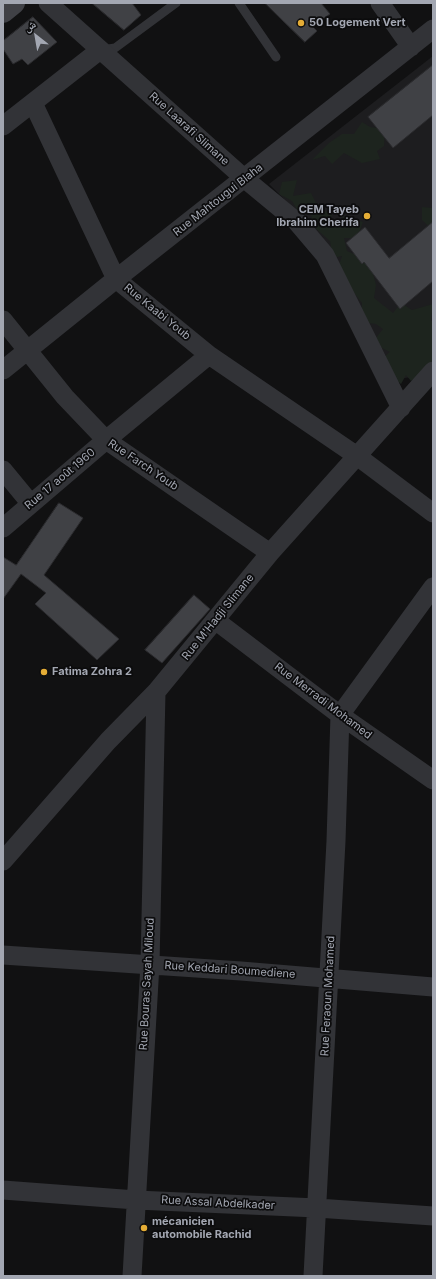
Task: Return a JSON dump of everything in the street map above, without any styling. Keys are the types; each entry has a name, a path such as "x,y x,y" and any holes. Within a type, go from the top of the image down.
{"main road":[{"path":"3,12 14,3"}],"street":[{"name":"Rue Laarafi Slimane","path":"48,3 245,179 297,222 325,255 401,408"},
{"path":"380,3 411,47"},
{"name":"Rue Mahtougui Blaha","path":"3,370 116,279 433,30"},
{"path":"3,126 100,50"},
{"name":"Rue Kaabi Youb","path":"33,103 116,279 209,355 357,456 433,513"},
{"name":"Rue Farch Youb","path":"3,320 65,397 106,440 270,553"},
{"name":"Rue 17 août 1960","path":"3,528 209,355"},
{"name":"Rue M'Hadji Slimane","path":"3,860 108,741 156,692 270,553 433,371"},
{"path":"3,470 31,504"},
{"path":"340,715 433,587"},
{"name":"Rue Merradi Mohamed","path":"215,620 340,715 433,780"},
{"name":"Rue Bouras Sayah Miloud","path":"132,1276 150,964 156,692"},
{"name":"Rue Feraoun Mohamed","path":"313,1276 336,841 340,715"},
{"name":"Rue Keddari Boumediene","path":"3,955 150,964 433,987"},
{"name":"Rue Assal Abdelkader","path":"3,1190 136,1200 317,1208 433,1216"}],"lane":[{"path":"100,50 116,48 176,3"},
{"path":"238,3 276,57"}],"shaded area":[{"name":"CEM Tayeb Ibrahim Cherifa","path":"433,56 433,358 419,376 398,379 322,237 269,184"},
{"path":"362,122 370,127 385,129 384,146 377,151 380,159 362,163 344,153 332,164 325,156 312,160 329,143 342,134 354,134"},
{"path":"297,180 293,196 311,193 318,207 332,215 330,224 334,227 344,216 363,222 357,238 344,238 347,251 370,261 376,285 374,298 393,313 401,303 412,310 433,304 431,321 433,321 433,360 425,372 411,381 406,375 401,384 388,373 383,358 390,352 372,343 383,329 376,324 361,322 362,303 337,271 342,256 333,258 330,241 313,226 311,215 298,211 292,201 279,194 282,182"},
{"path":"422,207 433,208 433,230 422,220"}],"building":[{"path":"92,3 132,3 141,15 124,30"},
{"name":"50 Logement Vert","path":"265,3 321,3 330,14 312,26 317,31 305,42"},
{"path":"33,17 57,42 28,65 22,59 13,64 3,49 3,41"},
{"path":"433,65 433,115 393,148 368,117"},
{"path":"433,222 433,281 400,309 364,262 362,264 346,243 365,227 389,258"},
{"path":"59,503 83,518 44,575 119,639 97,660 35,604 46,593 21,574 3,599 3,557 16,565"},
{"path":"194,595 210,609 162,663 145,650"}],"place":[{"name":"50 Logement Vert","path":"301,23"},
{"name":"CEM Tayeb Ibrahim Cherifa","path":"367,216"},
{"name":"Fatima Zohra 2","path":"44,672"},
{"name":"mécanicien automobile Rachid","path":"144,1228"}]}
